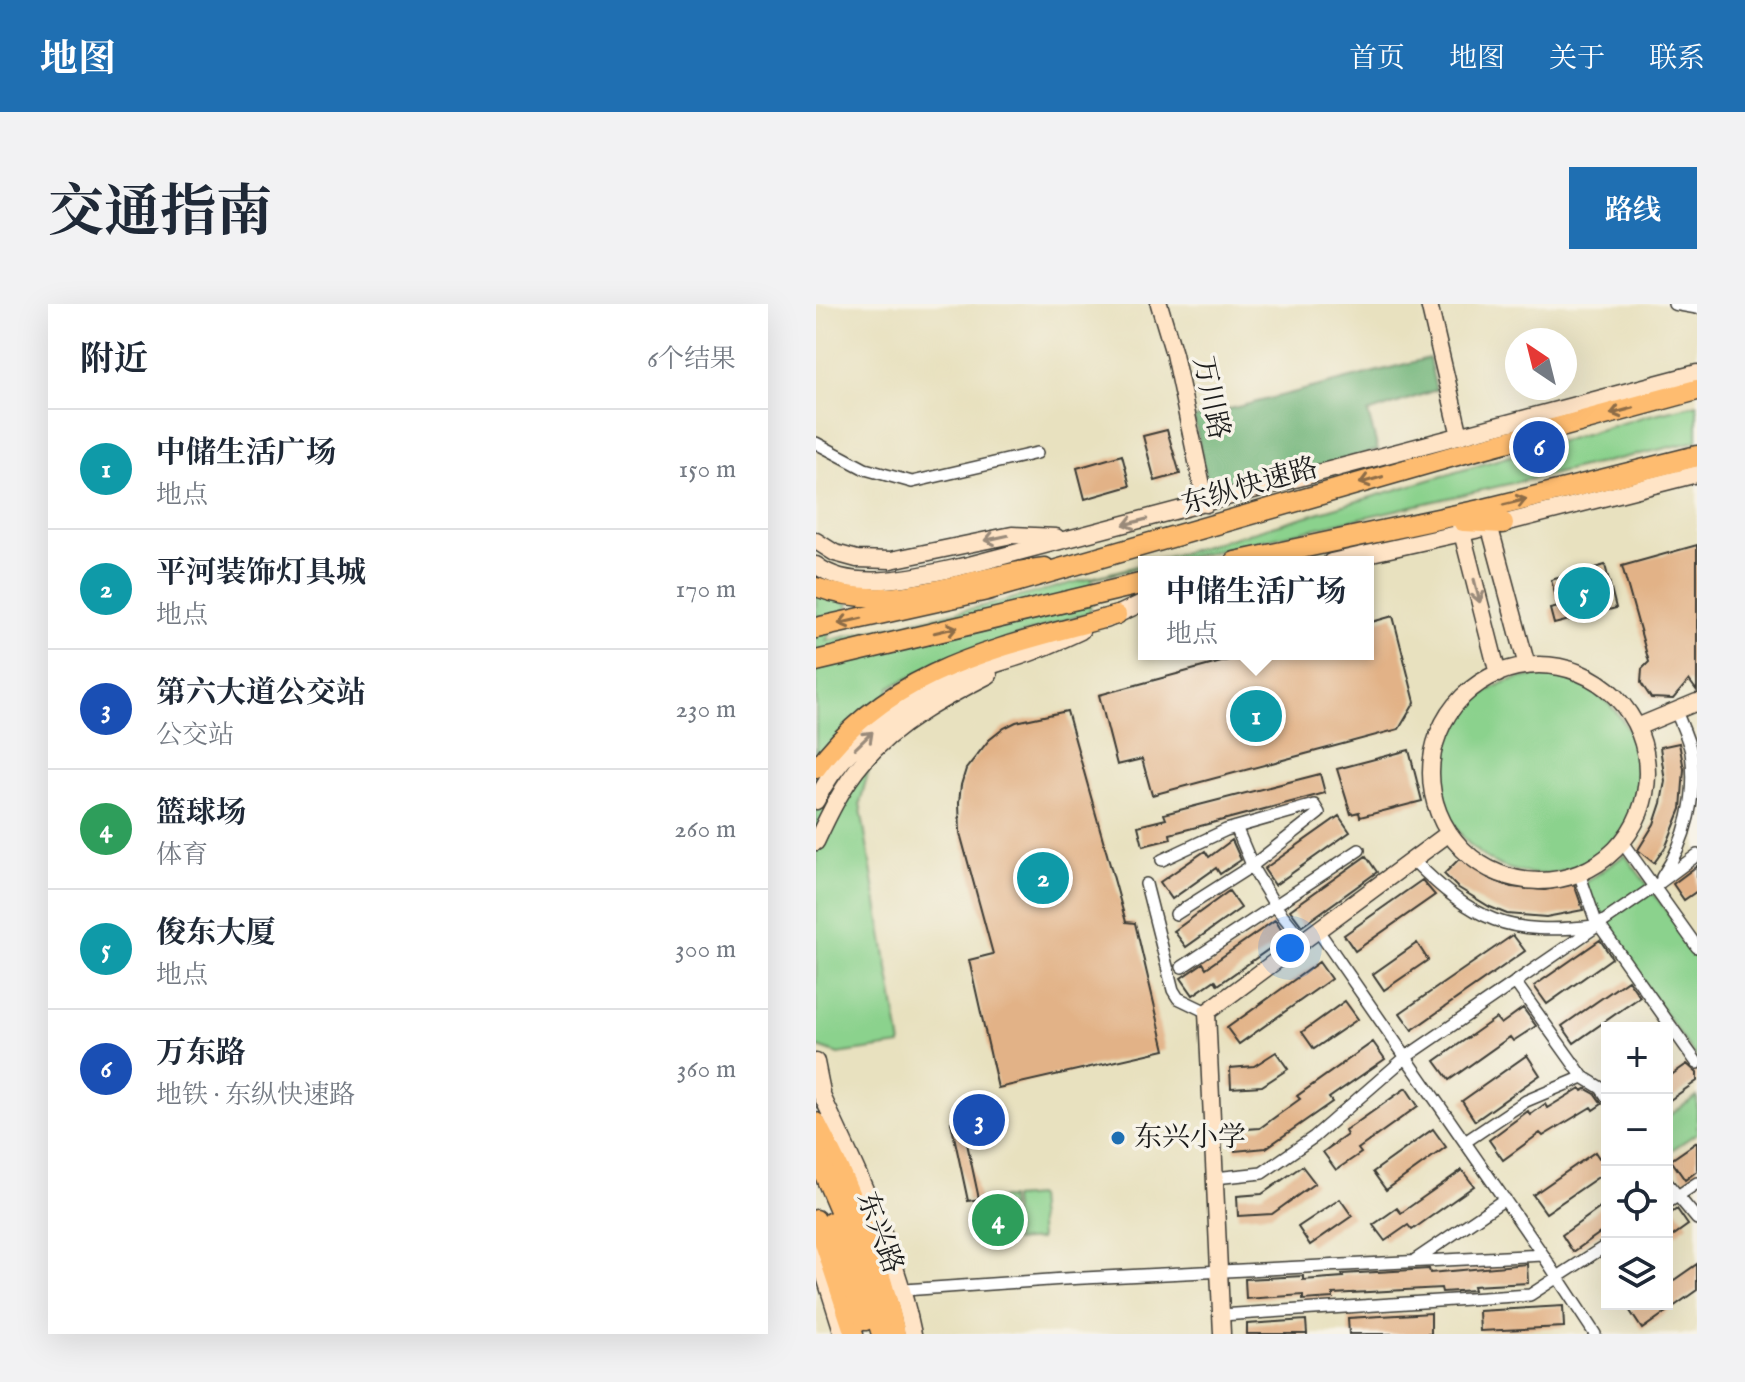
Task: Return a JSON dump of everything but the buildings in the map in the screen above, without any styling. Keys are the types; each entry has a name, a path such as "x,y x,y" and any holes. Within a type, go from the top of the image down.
{"highway":[{"name":"东纵快速路","path":"816,628 987,590 1697,390"},
{"path":"1268,556 1454,522 1491,520 1697,456"},
{"path":"816,661 1138,584"},
{"name":"东兴路","path":"816,1154 855,1245 882,1334"},
{"name":"东兴路","path":"816,1185 836,1231 868,1334"}],"main road":[{"path":"816,584 844,594 897,597 1019,570 1088,562"},
{"path":"816,768 868,711 934,671 988,651 1117,615"},
{"path":"816,1122 835,1159 880,1269 896,1334"},
{"path":"816,1219 854,1334"}],"street":[{"name":"万川路","path":"1159,304 1174,354 1206,504"},
{"path":"1429,304 1460,436"},
{"path":"1674,304 1697,308"},
{"path":"816,565 852,578 884,580 969,565 1697,373"},
{"path":"816,443 865,469 912,482 1037,453"},
{"path":"1527,666 1491,520 1697,474"},
{"path":"1349,556 1454,522 1498,674"},
{"path":"816,541 835,553 857,559 891,560 1012,535 1074,538"},
{"path":"816,842 834,804 863,762 901,728 945,697 1138,605"},
{"path":"1117,615 1138,610"},
{"path":"817,796 855,749 915,700 957,677 1036,651"},
{"path":"1527,666 1554,666 1580,673 1604,686 1623,704 1637,727 1647,758 1646,790 1636,821 1622,842 1592,868 1562,879 1530,881 1498,874 1470,857 1449,833 1435,805 1431,773 1436,742 1449,713 1471,690 1498,674 1527,666"},
{"path":"1637,727 1697,702"},
{"path":"1654,887 1681,841 1693,807 1690,751 1676,711"},
{"path":"1162,860 1236,827 1314,805 1319,813 1253,865 1176,914"},
{"path":"1236,827 1276,907 1304,942"},
{"path":"1207,1012 1449,833"},
{"path":"1622,842 1697,947"},
{"path":"1182,967 1359,850"},
{"path":"1215,1178 1262,1173 1314,1137 1406,1057 1697,855"},
{"path":"1413,860 1446,892 1475,912 1503,924 1536,930 1600,925"},
{"path":"1579,873 1600,925 1697,1063"},
{"path":"1146,884 1173,990 1178,998 1207,1012"},
{"path":"1319,932 1595,1334"},
{"path":"1515,982 1583,1077 1605,1094"},
{"path":"1207,1012 1222,1334"},
{"path":"816,1062 818,1094 875,1212 904,1290 913,1334"},
{"path":"1465,1142 1526,1101 1583,1077"},
{"path":"1673,1199 1697,1183"},
{"path":"1415,1261 1505,1199"},
{"path":"1673,1201 1697,1219"},
{"path":"816,1248 843,1334"},
{"path":"1221,1315 1530,1295 1601,1249"},
{"path":"904,1290 1219,1270 1543,1255"}],"green space":[{"path":"1429,358 1436,390 1368,413 1378,450 1210,496 1194,418"},
{"path":"1697,404 1697,441 1194,556 1171,556 1646,416"},
{"path":"1138,566 1138,568 1092,579 1090,612 955,656 890,687 860,803 901,1045 838,1054 816,1046 816,591 849,604 826,641 992,604"},
{"path":"1540,676 1578,684 1610,705 1631,737 1639,775 1631,813 1610,845 1578,866 1540,874 1502,866 1470,845 1449,813 1441,775 1449,737 1470,705 1502,684"},
{"path":"1625,855 1697,952 1697,1059 1592,910 1581,886"},
{"path":"1697,1096 1697,1133 1673,1149 1673,1113"},
{"path":"1037,1196 1040,1239 1015,1241 1012,1198"},
{"path":"1009,1198 1012,1241 987,1243 984,1199"}],"place":[{"name":"万东路","path":"1539,447"},
{"name":"俊东大厦","path":"1584,593"},
{"name":"中储生活广场","path":"1256,716"},
{"name":"平河装饰灯具城","path":"1043,878"},
{"name":"第六大道公交站","path":"979,1120"},
{"name":"东兴小学","path":"1118,1138"},
{"name":"篮球场","path":"998,1220"}]}
